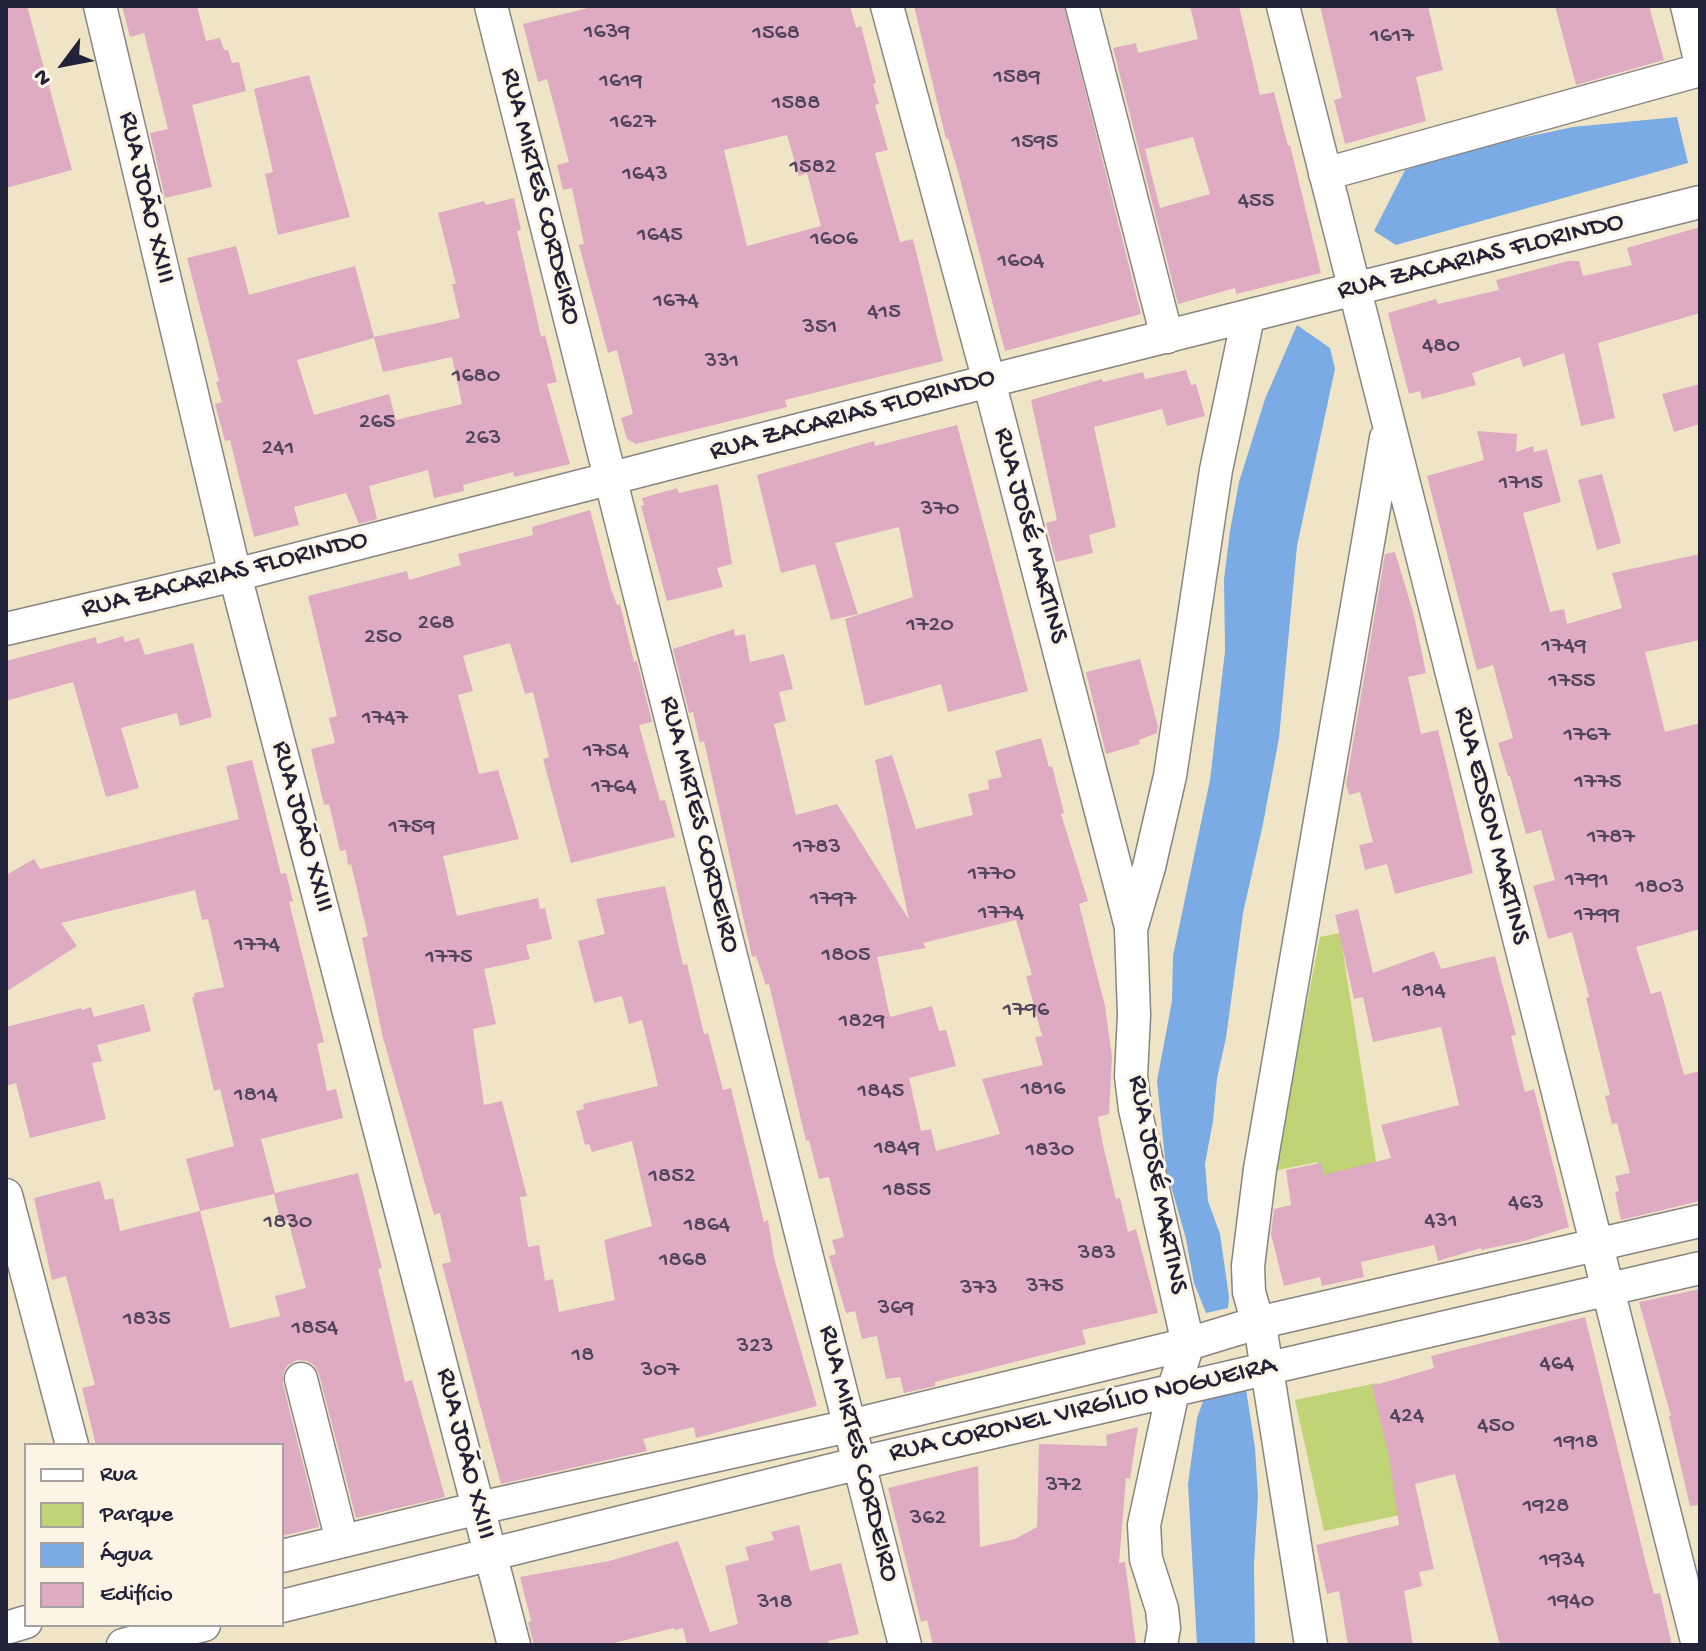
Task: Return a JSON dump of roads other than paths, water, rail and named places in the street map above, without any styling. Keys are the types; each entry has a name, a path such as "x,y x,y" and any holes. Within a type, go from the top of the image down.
{"street":[{"name":"RUA JOÃO XXIII","path":"100,6 235,575 514,1645"},
{"name":"RUA MIRTES CORDEIRO","path":"491,6 905,1645"},
{"name":"RUA JOSÉ MARTINS","path":"887,6 989,381 1131,929 1134,1015 1131,1076 1135,1109 1188,1344"},
{"path":"1082,6 1167,337"},
{"name":"RUA EDSON MARTINS","path":"1283,6 1698,1645"},
{"path":"1687,6 1700,60"},
{"path":"1325,174 1700,70"},
{"name":"RUA ZACARIAS FLORINDO","path":"6,629 235,575 1700,202"},
{"name":"RUA JOSÉ MARTINS","path":"1131,929 1170,776 1216,470 1248,317"},
{"path":"1311,1645 1267,1368 1249,1292 1248,1266 1260,1169 1388,425"},
{"path":"6,1195 71,1443"},
{"name":"RUA CORONEL VIRGÍLIO NOGUEIRA","path":"284,1556 479,1508 849,1426 1188,1344 1257,1323 1700,1221"},
{"name":"RUA CORONEL VIRGÍLIO NOGUEIRA","path":"284,1606 860,1463 1700,1268"},
{"path":"1161,1645 1164,1628 1162,1609 1146,1559 1143,1538 1173,1391 1188,1344"},
{"path":"301,1379 342,1541"},
{"path":"124,1645 196,1627"}],"water":[{"path":"1677,117 1688,163 1396,245 1374,231 1405,170 1474,148 1573,127"},
{"path":"1297,325 1330,348 1335,369 1297,546 1279,738 1243,913 1205,1164 1208,1201 1220,1234 1229,1297 1228,1308 1206,1313 1194,1283 1186,1239 1166,1168 1157,1081 1172,1001 1173,956 1210,780 1225,651 1224,579 1239,482 1265,399"},
{"path":"1245,1382 1255,1448 1258,1496 1254,1564 1255,1645 1197,1645 1188,1484 1197,1418 1206,1393"}]}
